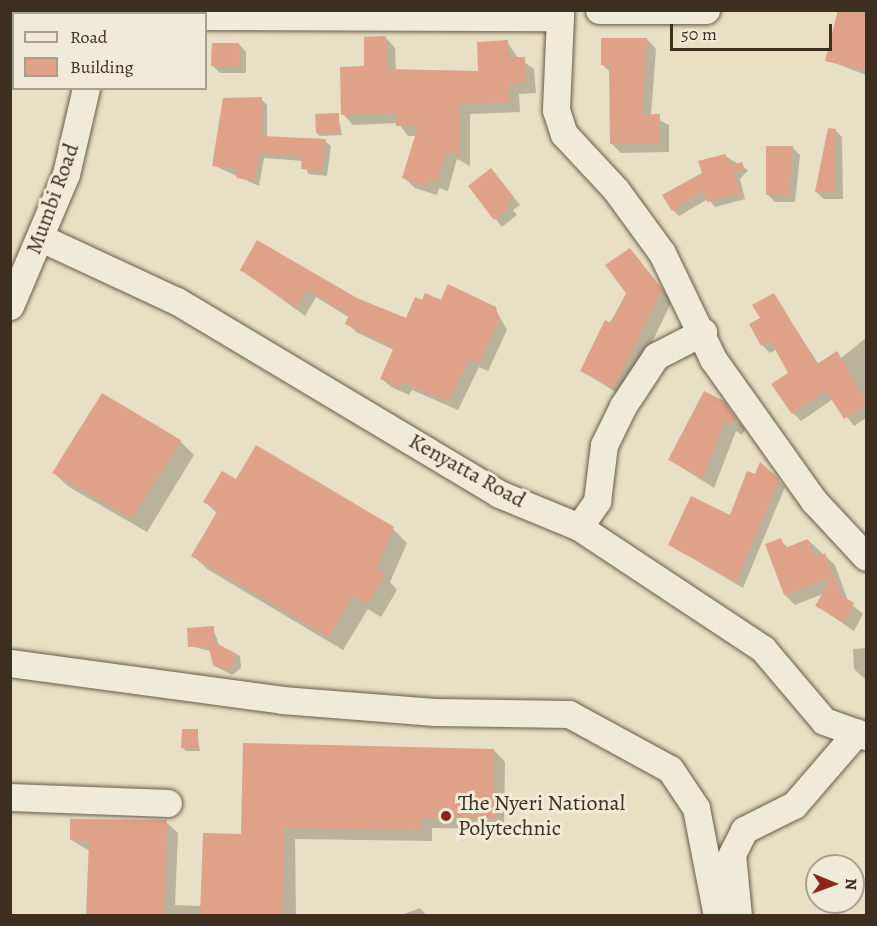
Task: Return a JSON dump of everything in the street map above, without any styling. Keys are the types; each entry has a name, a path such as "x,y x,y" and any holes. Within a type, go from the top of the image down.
{"street":[{"path":"599,10 706,10"},
{"path":"207,16 560,14 556,110 564,134 616,190 662,253 703,332 713,359 814,501 866,557"},
{"name":"Mumbi Road","path":"10,306 41,238 66,174 86,90"},
{"name":"Kenyatta Road","path":"41,238 177,301 499,494 579,527 755,643 824,721 862,734"},
{"path":"579,527 597,501 604,445 623,406 656,356 703,332"},
{"path":"10,663 282,700 435,712 569,714 670,769 696,808 717,915"},
{"path":"738,915 732,854 744,830 794,805 862,734"},
{"path":"10,796 168,803"}],"building":[{"path":"838,10 867,12 867,71 825,61"},
{"path":"386,36 387,69 478,71 477,42 508,40 509,57 525,57 526,83 509,84 510,102 460,104 460,157 447,150 437,182 429,179 427,186 402,178 418,126 396,126 396,113 341,115 340,67 364,66 364,37"},
{"path":"601,38 647,38 642,115 660,114 660,143 610,144 609,65 601,65"},
{"path":"212,43 239,43 239,67 211,66"},
{"path":"262,97 262,136 326,139 322,171 301,169 302,156 259,153 254,181 236,178 238,169 212,166 223,98"},
{"path":"339,113 339,133 316,133 315,114"},
{"path":"828,128 836,129 836,192 815,192"},
{"path":"766,146 793,146 789,195 766,195"},
{"path":"725,154 732,165 742,162 744,167 734,173 740,193 707,202 704,191 672,211 662,195 702,173 698,161"},
{"path":"491,168 514,197 507,202 511,207 494,220 468,186"},
{"path":"257,240 357,298 406,318 415,297 422,300 425,293 441,300 448,284 496,307 499,321 479,363 469,359 449,402 403,382 400,387 380,379 394,347 345,324 349,315 307,290 296,308 240,270"},
{"path":"630,248 662,289 614,388 580,371 605,320 611,323 626,293 605,265"},
{"path":"774,293 817,364 837,351 867,404 844,419 826,391 792,414 771,384 788,373 770,340 761,346 749,324 760,318 752,305"},
{"path":"704,391 724,401 735,417 731,425 725,422 702,478 668,460"},
{"path":"102,393 181,440 132,519 52,473"},
{"path":"256,445 394,527 376,570 385,574 367,604 353,596 329,637 191,556 218,510 203,502 222,471 236,479"},
{"path":"760,462 779,479 736,582 668,545 691,496 730,515 747,471 755,474"},
{"path":"781,538 785,548 808,539 815,557 825,553 841,595 854,603 844,622 815,606 831,578 784,595 765,544"},
{"path":"214,626 214,642 237,654 230,670 213,666 209,646 188,647 187,628"},
{"path":"182,729 198,729 198,749 181,748"},
{"path":"243,743 494,749 494,818 421,818 421,830 284,828 283,915 200,915 203,833 241,834"},
{"path":"70,819 167,820 164,915 86,915 89,841 70,840"}],"place":[{"name":"The Nyeri National Polytechnic","path":"446,816"}]}
